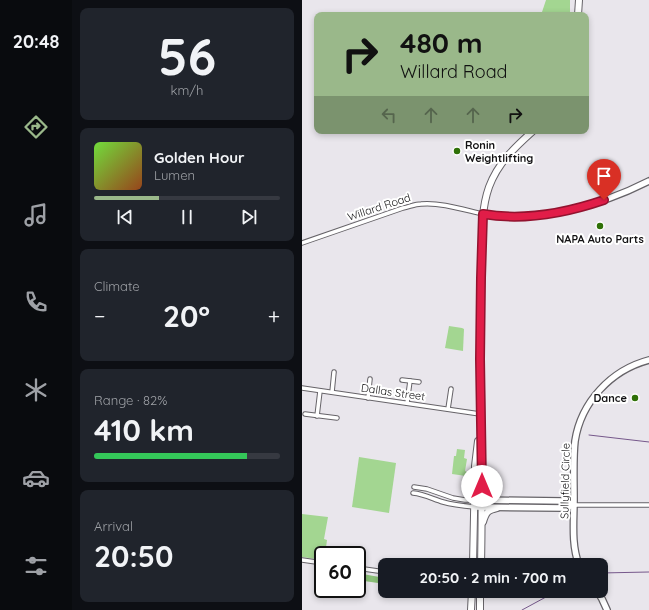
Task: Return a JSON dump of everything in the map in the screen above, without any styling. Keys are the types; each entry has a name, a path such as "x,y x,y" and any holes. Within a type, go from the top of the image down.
{"main road":[{"path":"578,12 579,0"},
{"path":"481,558 481,507 478,500 475,466 480,414 483,214 489,188 500,165 508,154 530,134"},
{"path":"473,558 474,507 478,500"},
{"path":"482,527 488,511 497,508"},
{"path":"471,610 472,598"},
{"path":"480,598 480,610"}],"street":[{"name":"Willard Road","path":"302,243 418,204 437,205 496,216 524,216 565,211 580,207 607,199 649,181"},
{"name":"Sullyfield Circle","path":"576,558 574,543 574,504 575,442 577,430 584,412 595,395 608,381 624,370 649,360"},
{"path":"332,392 334,372"},
{"path":"368,398 370,379"},
{"path":"402,380 419,382"},
{"path":"407,403 410,381"},
{"name":"Dallas Street","path":"302,388 480,414"},
{"path":"448,409 450,389"},
{"path":"317,416 320,391"},
{"path":"305,414 337,418"},
{"path":"414,487 465,500 563,501 574,504 649,505"},
{"path":"413,493 427,495 452,504 474,507 563,508 574,504"},
{"path":"302,560 314,562"},
{"path":"366,569 378,571"},
{"path":"601,598 608,610"}],"green space":[{"path":"546,0 570,0 570,12 542,12"},
{"path":"449,326 464,329 463,351 445,348"},
{"path":"457,449 465,450 464,458 467,459 465,471 467,472 466,476 452,474 454,456 456,456"},
{"path":"359,457 396,463 389,513 352,507"},
{"path":"302,514 328,517 324,539 327,540 326,546 314,546 314,559 302,557"},
{"path":"366,575 378,577 378,583 366,581"}],"waterway":[{"path":"589,435 649,442"},
{"path":"608,573 649,572"},
{"path":"522,610 544,598"}],"place":[{"name":"Ronin Weightlifting","path":"457,151"},
{"name":"NAPA Auto Parts","path":"600,226"},
{"name":"Dance","path":"635,398"}],"route":[{"path":"482,486 480,359 483,214 508,217 537,215 570,210 604,200"}]}
